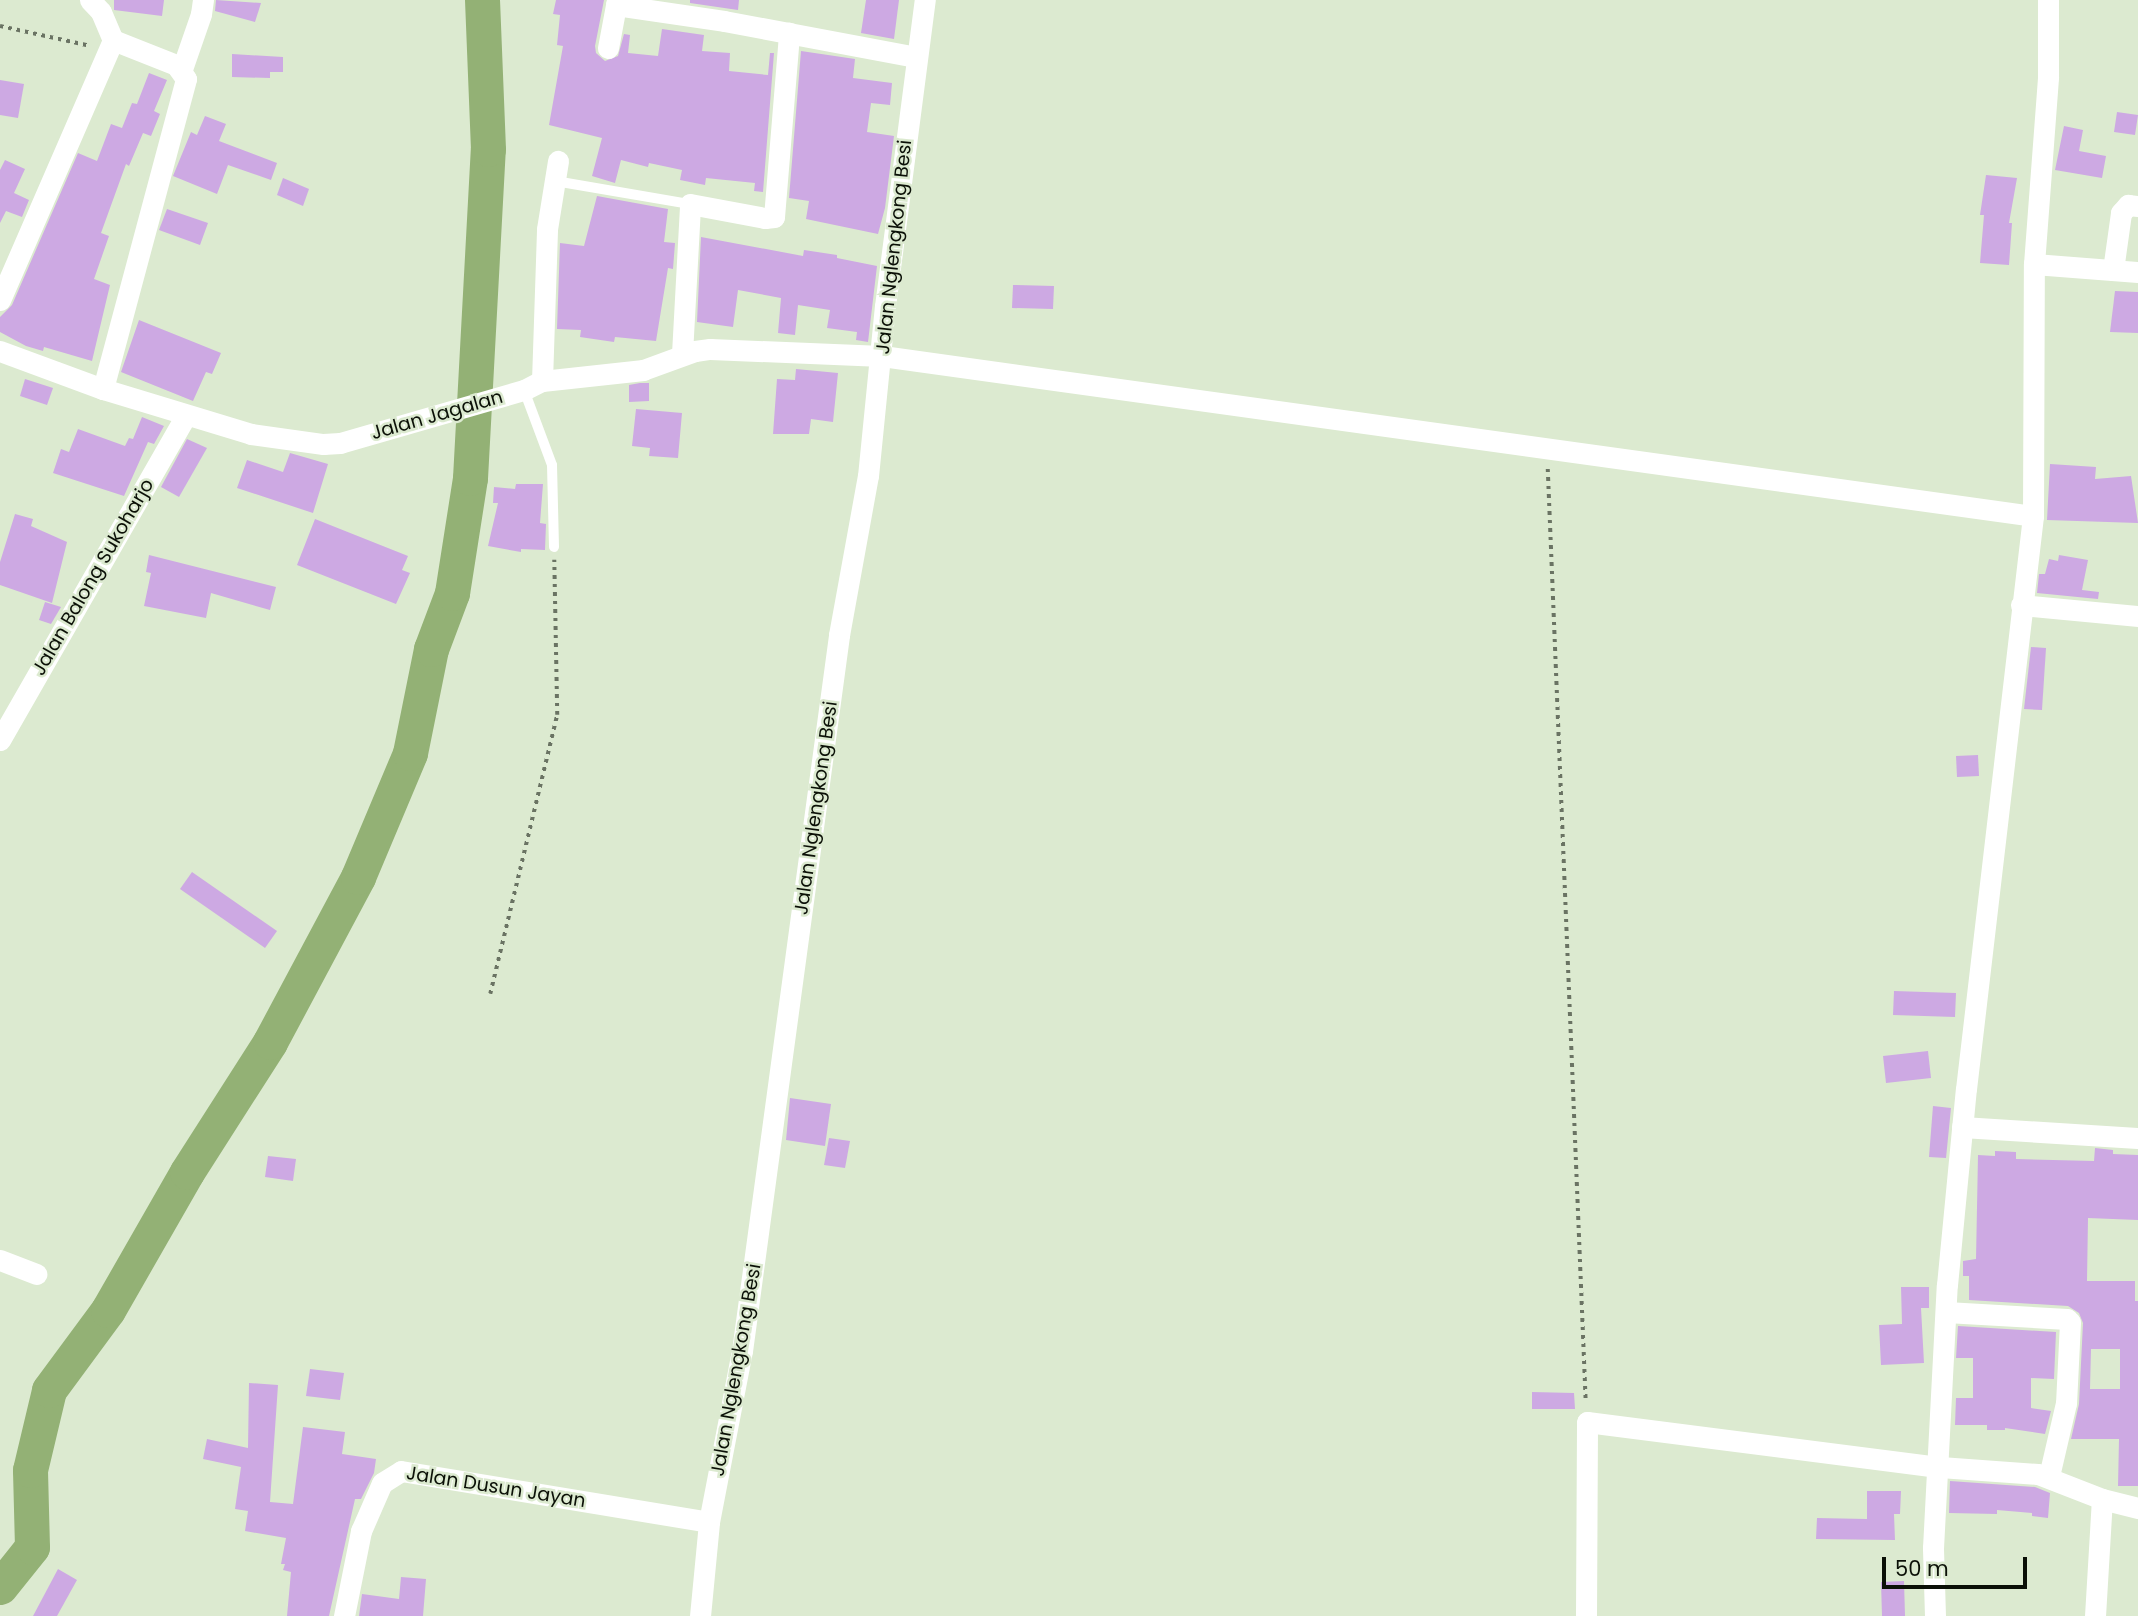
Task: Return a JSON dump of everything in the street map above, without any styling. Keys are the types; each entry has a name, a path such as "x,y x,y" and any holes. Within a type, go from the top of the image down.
{"street":[{"path":"0,300 111,45 101,12 90,0"},
{"path":"103,389 186,79 182,69 203,0"},
{"name":"Jalan Nglengkong Besi","path":"700,1616 709,1522 742,1351 839,635 868,476 882,356 886,293 925,0"},
{"path":"1935,1616 1933,1548 1940,1467 1946,1312 1962,1127 2033,516 2034,264 2048,77 2048,0"},
{"path":"608,48 616,3 688,8 789,33 917,57"},
{"path":"682,354 690,204 765,218 774,216 789,33"},
{"path":"111,45 182,69"},
{"path":"533,386 547,229 556,171"},
{"path":"2113,270 2121,213 2128,205 2138,206"},
{"path":"2034,264 2138,272"},
{"name":"Jalan Jagalan","path":"0,351 103,389 251,434 323,444 340,443 533,386 643,370 682,354 709,349 882,356 2033,516"},
{"name":"Jalan Balong Sukoharjo","path":"0,740 186,415"},
{"path":"2021,605 2138,616"},
{"path":"1962,1127 2138,1138"},
{"path":"0,1260 36,1274"},
{"path":"1946,1312 2067,1319 2070,1322 2066,1403 2049,1476"},
{"path":"1586,1616 1587,1422 1940,1467 2049,1476 2102,1499 2138,1508"},
{"name":"Jalan Dusun Jayan","path":"344,1616 361,1531 382,1483 401,1471 709,1522"},
{"path":"2095,1616 2102,1499"}],"lane":[{"path":"556,171 690,204"},
{"path":"533,386 552,466 554,547"}],"path":[{"path":"0,26 111,45"},
{"path":"1548,449 1587,1422"},
{"path":"490,995 557,715 554,547"}],"building":[{"path":"114,0 164,0 162,16 114,10"},
{"path":"216,0 261,3 255,22 215,11"},
{"path":"556,0 604,0 595,46 596,53 605,61 618,56 624,34 630,35 628,53 658,56 662,29 704,35 702,51 730,53 729,71 768,75 770,53 774,53 763,192 754,191 755,183 706,178 705,185 680,180 682,170 649,163 648,167 621,160 615,183 592,176 602,138 549,125 563,46 557,45 560,15 553,14"},
{"path":"690,0 739,0 738,10 690,3"},
{"path":"866,0 899,0 894,39 861,33"},
{"path":"801,51 855,59 853,78 892,83 890,105 871,103 867,132 894,136 885,208 878,234 806,219 809,201 789,198"},
{"path":"232,54 283,57 283,72 270,72 270,78 232,77"},
{"path":"149,73 167,80 154,111 160,114 151,136 143,133 129,166 126,164 101,233 109,236 94,279 110,285 92,361 44,347 43,351 26,346 0,332 0,317 12,305 78,153 97,161 111,124 122,128 132,103 137,104"},
{"path":"0,80 24,84 18,118 0,115"},
{"path":"2117,112 2138,115 2135,135 2114,132"},
{"path":"205,116 226,124 219,141 277,163 271,180 228,165 217,194 173,176 191,132 197,135"},
{"path":"2064,126 2083,130 2079,151 2106,156 2102,178 2055,170"},
{"path":"5,160 25,169 14,193 29,200 22,217 6,211 0,223 0,170"},
{"path":"1986,175 2017,178 2009,223 2012,223 2009,265 1980,263 1984,215 1980,215"},
{"path":"283,178 309,189 303,206 277,195"},
{"path":"597,196 668,209 664,242 675,243 673,269 668,268 656,341 615,337 614,342 580,337 581,330 557,329 560,243 584,246"},
{"path":"167,209 208,223 200,245 159,230"},
{"path":"701,237 803,256 804,250 837,255 837,258 877,266 868,342 856,340 857,332 827,328 830,310 798,305 795,335 778,333 781,298 738,290 733,327 697,322"},
{"path":"1013,285 1054,286 1053,309 1012,308"},
{"path":"2115,291 2138,292 2138,333 2110,332"},
{"path":"139,320 221,353 212,374 206,372 193,401 121,372"},
{"path":"796,369 838,373 833,422 811,419 809,434 773,434 777,379 795,380"},
{"path":"25,379 53,388 47,405 20,396"},
{"path":"649,383 649,401 629,402 629,385"},
{"path":"636,409 682,413 678,458 649,456 650,448 632,446"},
{"path":"142,417 164,426 154,444 148,442 124,496 53,473 61,449 69,452 78,429 125,446 129,438 133,439"},
{"path":"187,439 207,448 179,497 161,487"},
{"path":"290,453 328,464 313,513 237,488 247,460 283,472"},
{"path":"2050,464 2096,467 2095,479 2131,476 2138,523 2047,520"},
{"path":"516,484 543,484 540,523 546,524 545,550 521,549 521,552 488,546 498,503 493,503 494,487 515,489"},
{"path":"15,514 33,519 31,526 67,542 52,603 0,585 0,562"},
{"path":"315,519 408,556 402,570 410,573 396,604 297,565"},
{"path":"149,555 276,587 270,610 211,593 206,618 144,606 151,573 146,572"},
{"path":"2059,555 2088,560 2082,590 2099,592 2098,599 2037,593 2039,574 2045,574 2049,559 2058,561"},
{"path":"45,602 61,607 51,624 39,620"},
{"path":"2031,647 2046,648 2042,710 2024,709"},
{"path":"1978,755 1979,776 1957,777 1956,756"},
{"path":"192,872 277,931 265,948 180,889"},
{"path":"1894,991 1956,993 1955,1017 1893,1015"},
{"path":"1928,1051 1931,1078 1886,1083 1883,1056"},
{"path":"790,1098 831,1104 825,1146 786,1140"},
{"path":"1933,1106 1951,1108 1946,1158 1929,1157"},
{"path":"829,1138 850,1141 845,1168 824,1165"},
{"path":"2095,1148 2113,1150 2113,1154 2138,1155 2138,1220 2088,1218 2087,1281 2135,1281 2135,1301 2138,1301 2138,1486 2118,1486 2119,1439 2071,1439 2079,1404 2083,1323 2079,1313 2068,1306 1969,1300 1969,1276 1963,1276 1963,1261 1976,1259 1978,1155 1995,1156 1995,1151 2016,1152 2016,1159 2094,1161","holes":["2091,1349 2120,1349 2120,1389 2090,1389"]},
{"path":"268,1156 296,1159 293,1181 265,1177"},
{"path":"1901,1287 1929,1287 1929,1308 1921,1308 1924,1363 1881,1365 1879,1325 1902,1324"},
{"path":"1958,1326 2056,1332 2054,1379 2031,1378 2031,1408 2051,1411 2045,1434 2005,1428 1987,1430 1987,1425 1955,1425 1956,1398 1973,1398 1973,1358 1956,1358"},
{"path":"310,1369 344,1373 340,1400 306,1396"},
{"path":"249,1383 278,1385 270,1502 293,1504 303,1427 345,1432 342,1454 376,1459 374,1473 361,1499 355,1499 329,1616 287,1616 291,1572 283,1570 285,1564 281,1564 286,1538 245,1531 248,1511 235,1509 241,1467 203,1459 207,1439 248,1448"},
{"path":"1532,1392 1574,1393 1575,1409 1532,1409"},
{"path":"1950,1481 2035,1487 2050,1493 2048,1518 2032,1516 2032,1513 1997,1510 1997,1514 1949,1513"},
{"path":"1867,1491 1901,1491 1900,1514 1894,1514 1895,1540 1816,1539 1817,1518 1867,1519"},
{"path":"58,1569 77,1580 57,1616 33,1616"},
{"path":"401,1577 426,1579 423,1616 359,1616 362,1594 399,1599"},
{"path":"1904,1581 1905,1616 1882,1616 1881,1582"}],"waterway":[{"path":"0,1587 32,1547 30,1470 49,1390 108,1310 187,1172 270,1042 358,877 410,753 431,649 452,593 470,478 488,149 482,0"}]}
